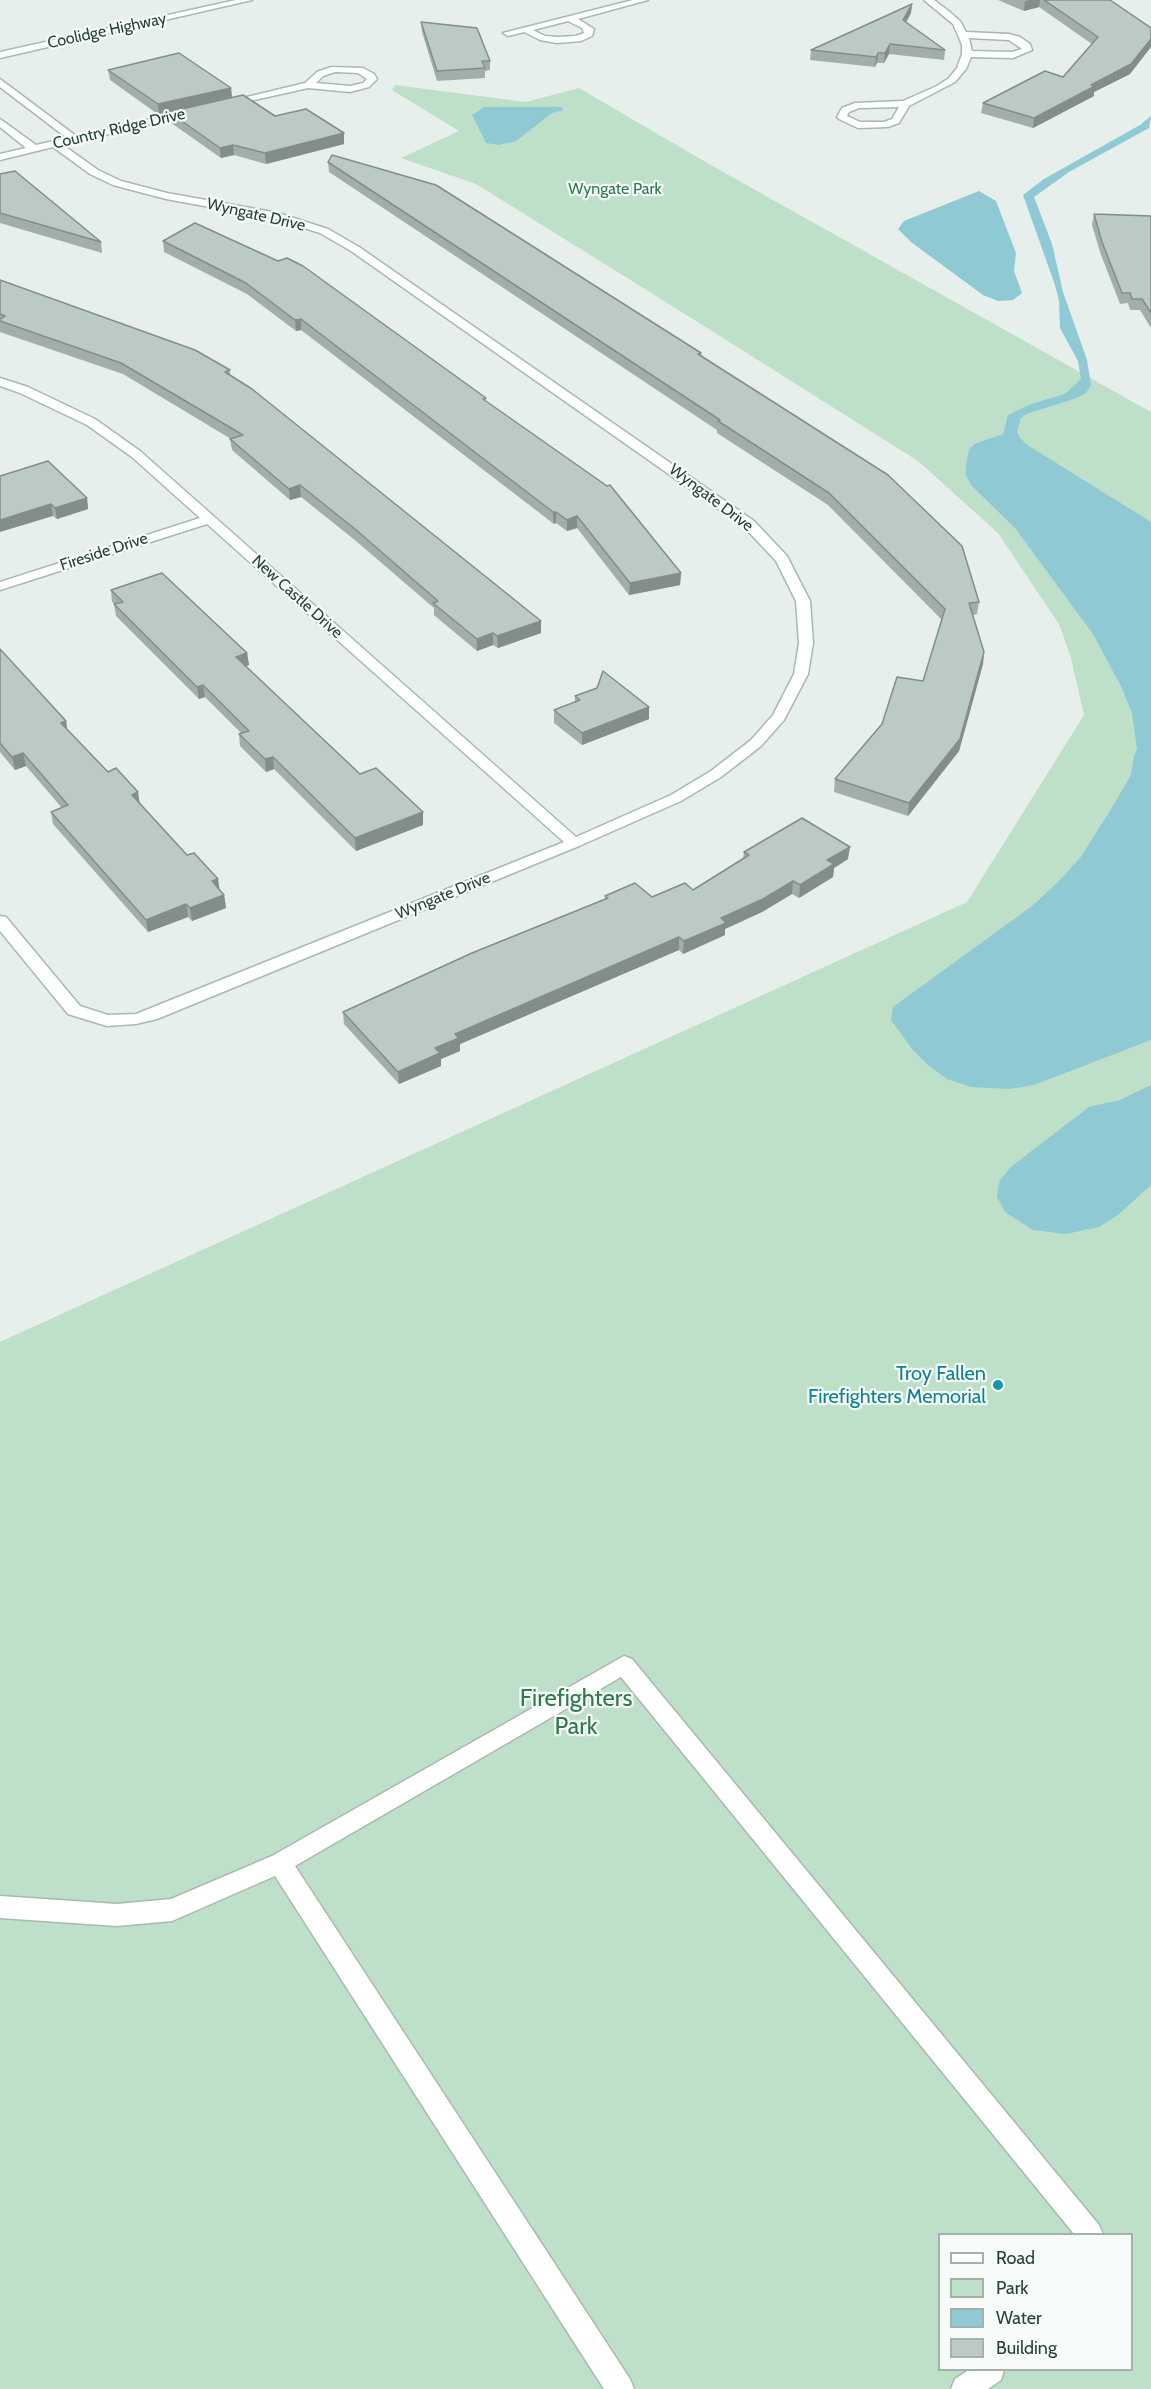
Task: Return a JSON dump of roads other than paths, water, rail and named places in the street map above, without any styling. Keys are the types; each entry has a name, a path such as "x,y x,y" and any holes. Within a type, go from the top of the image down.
{"street":[{"name":"Coolidge Highway","path":"0,55 248,0"},
{"path":"508,33 644,0"},
{"path":"905,104 896,121 885,125 858,125 842,117 845,110 858,105 905,104 940,88 952,80 961,69 968,54 963,35 957,23 928,0"},
{"path":"525,29 543,38 557,40 578,39 589,34 585,26 569,18"},
{"path":"963,35 1009,37 1027,46 1027,50 1013,55 968,54"},
{"name":"Country Ridge Drive","path":"213,106 308,85 350,89 366,85 372,79 366,72 343,68 326,71 308,85"},
{"path":"0,82 74,139"},
{"name":"Country Ridge Drive","path":"0,157 201,109"},
{"path":"0,122 34,149"},
{"name":"Wyngate Drive","path":"0,921 67,1004 82,1014 106,1021 129,1020 151,1015 667,803 716,774 756,743 779,717 801,674 806,643 803,601 782,559 749,524 340,239 278,216 131,188 94,172 55,144"},
{"name":"New Castle Drive","path":"0,382 24,390 91,422 136,454 574,843"},
{"name":"Fireside Drive","path":"0,586 209,519"},
{"path":"0,1907 117,1915 172,1910 280,1863 624,1665 1088,2233"},
{"path":"280,1863 620,2389"},
{"path":"965,2389 990,2371"}],"water":[{"path":"484,107 561,107 564,110 552,113 516,141 499,145 486,143 472,115"},
{"path":"1151,116 1149,128 1069,172 1034,197 1052,244 1063,292 1087,360 1091,385 1086,393 1074,399 1026,414 1021,418 1017,431 1020,438 1029,446 1151,522 1151,1040 1034,1085 1010,1089 971,1087 947,1079 912,1049 891,1020 893,1007 1032,906 1058,882 1080,858 1113,806 1131,775 1137,749 1132,713 1121,686 1093,634 1015,528 971,485 966,475 966,466 969,450 974,444 1003,434 1008,415 1031,404 1065,394 1081,379 1078,361 1060,328 1059,301 1055,285 1023,195 1044,179 1140,125"},
{"path":"979,191 996,201 1016,253 1014,271 1022,293 1013,300 998,301 983,295 911,242 898,229 904,221"},
{"path":"1151,1085 1151,1185 1118,1215 1099,1227 1066,1234 1033,1230 1005,1212 997,1197 998,1188 1000,1180 1012,1166 1089,1107 1120,1100"}],"place":[{"name":"Troy Fallen Firefighters Memorial","path":"998,1385"}],"park label":[{"name":"Wyngate Park","path":"615,189"},
{"name":"Firefighters Park","path":"576,1713"}]}
